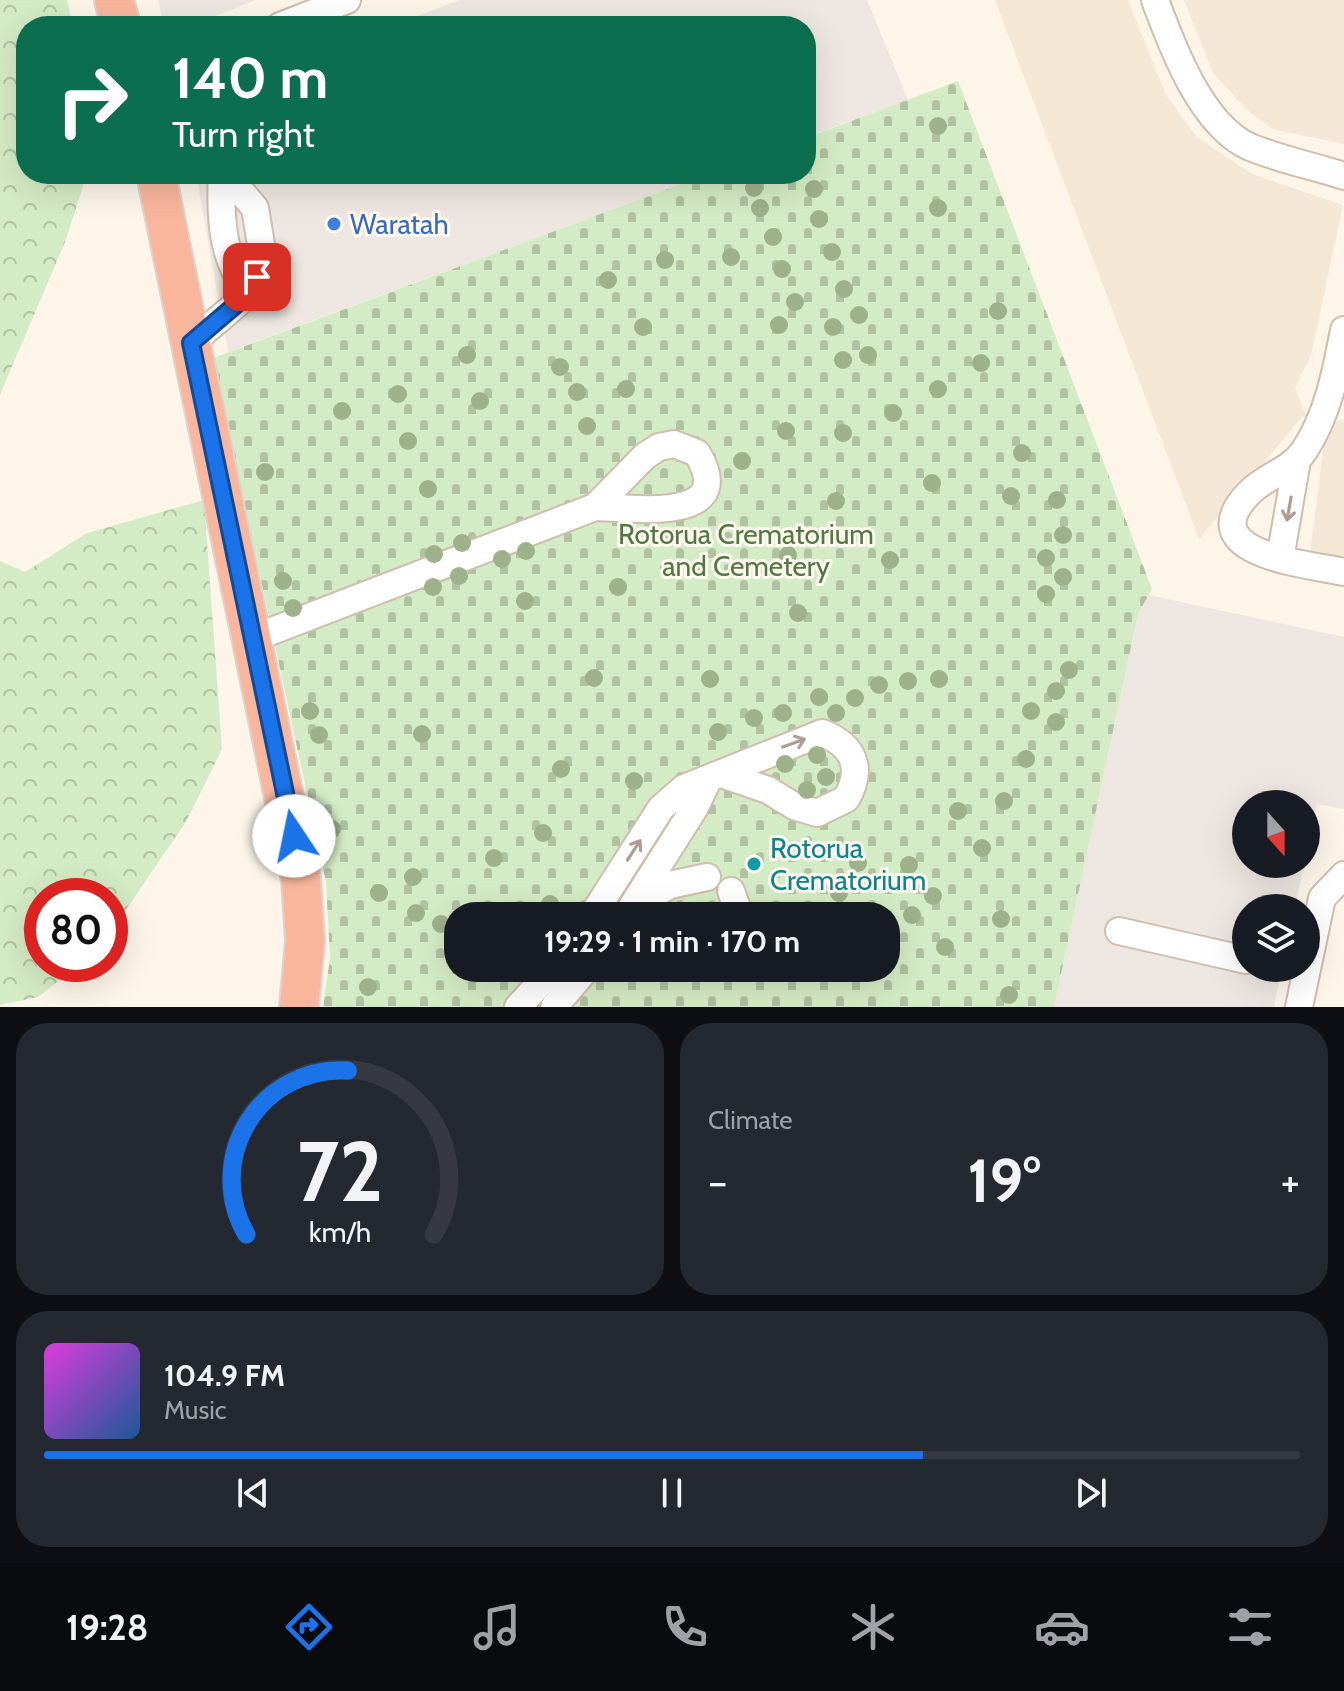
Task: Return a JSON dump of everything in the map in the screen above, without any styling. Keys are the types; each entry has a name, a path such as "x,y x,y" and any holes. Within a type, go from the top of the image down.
{"highway":[{"path":"158,184 301,880 305,941 299,1007"}],"street":[{"path":"306,16 347,0"},
{"path":"1155,0 1194,91 1225,128 1247,146 1344,176"},
{"path":"191,343 239,302 246,287 233,268 222,214 224,184"},
{"path":"1280,559 1297,460 1332,393 1344,330"},
{"path":"1297,460 1248,494 1234,522 1236,536 1246,547 1280,559 1344,572"},
{"path":"251,639 595,507"},
{"path":"601,902 661,808 684,788 716,778 694,809 640,902"},
{"path":"1320,903 1344,875"},
{"path":"648,902 670,885 707,877"},
{"path":"731,891 735,902"},
{"path":"1119,931 1232,957"},
{"path":"518,1007 541,982"},
{"path":"554,1007 575,982"},
{"path":"1296,982 1299,1007"}],"shaded area":[{"path":"158,0 256,0 215,16 162,16"},
{"path":"459,0 867,0 908,100 816,133 816,16 417,16"},
{"path":"995,0 1128,0 1166,95 1197,137 1252,174 1343,205 1311,355 1295,388 1305,413 1326,423 1344,419 1344,560 1310,553 1326,428 1303,416 1199,539"},
{"path":"1184,0 1344,0 1344,144 1272,129 1247,110 1213,73"},
{"path":"198,184 681,184 228,352"},
{"path":"1149,595 1344,637 1344,809 1320,805 1320,790 1232,790 1232,878 1301,878 1298,894 1232,894 1232,982 1279,982 1274,1007 1054,1007 1138,614"}],"green space":[{"path":"0,0 67,0 71,16 16,16 16,184 84,184 65,242 0,395"},
{"name":"Rotorua Crematorium and Cemetery","path":"958,81 1152,589 1138,614 1054,1007 323,1007 330,958 326,882 213,358 681,184 816,184 816,134"},
{"path":"204,500 222,749 186,822 128,907 128,878 24,878 24,982 57,982 38,997 0,1005 0,561 25,572 87,533"}],"place":[{"name":"Waratah","path":"334,224"},
{"name":"Rotorua Crematorium","path":"754,864"}],"route":[{"path":"257,277 246,287 239,302 191,343 219,490 294,836"}]}
